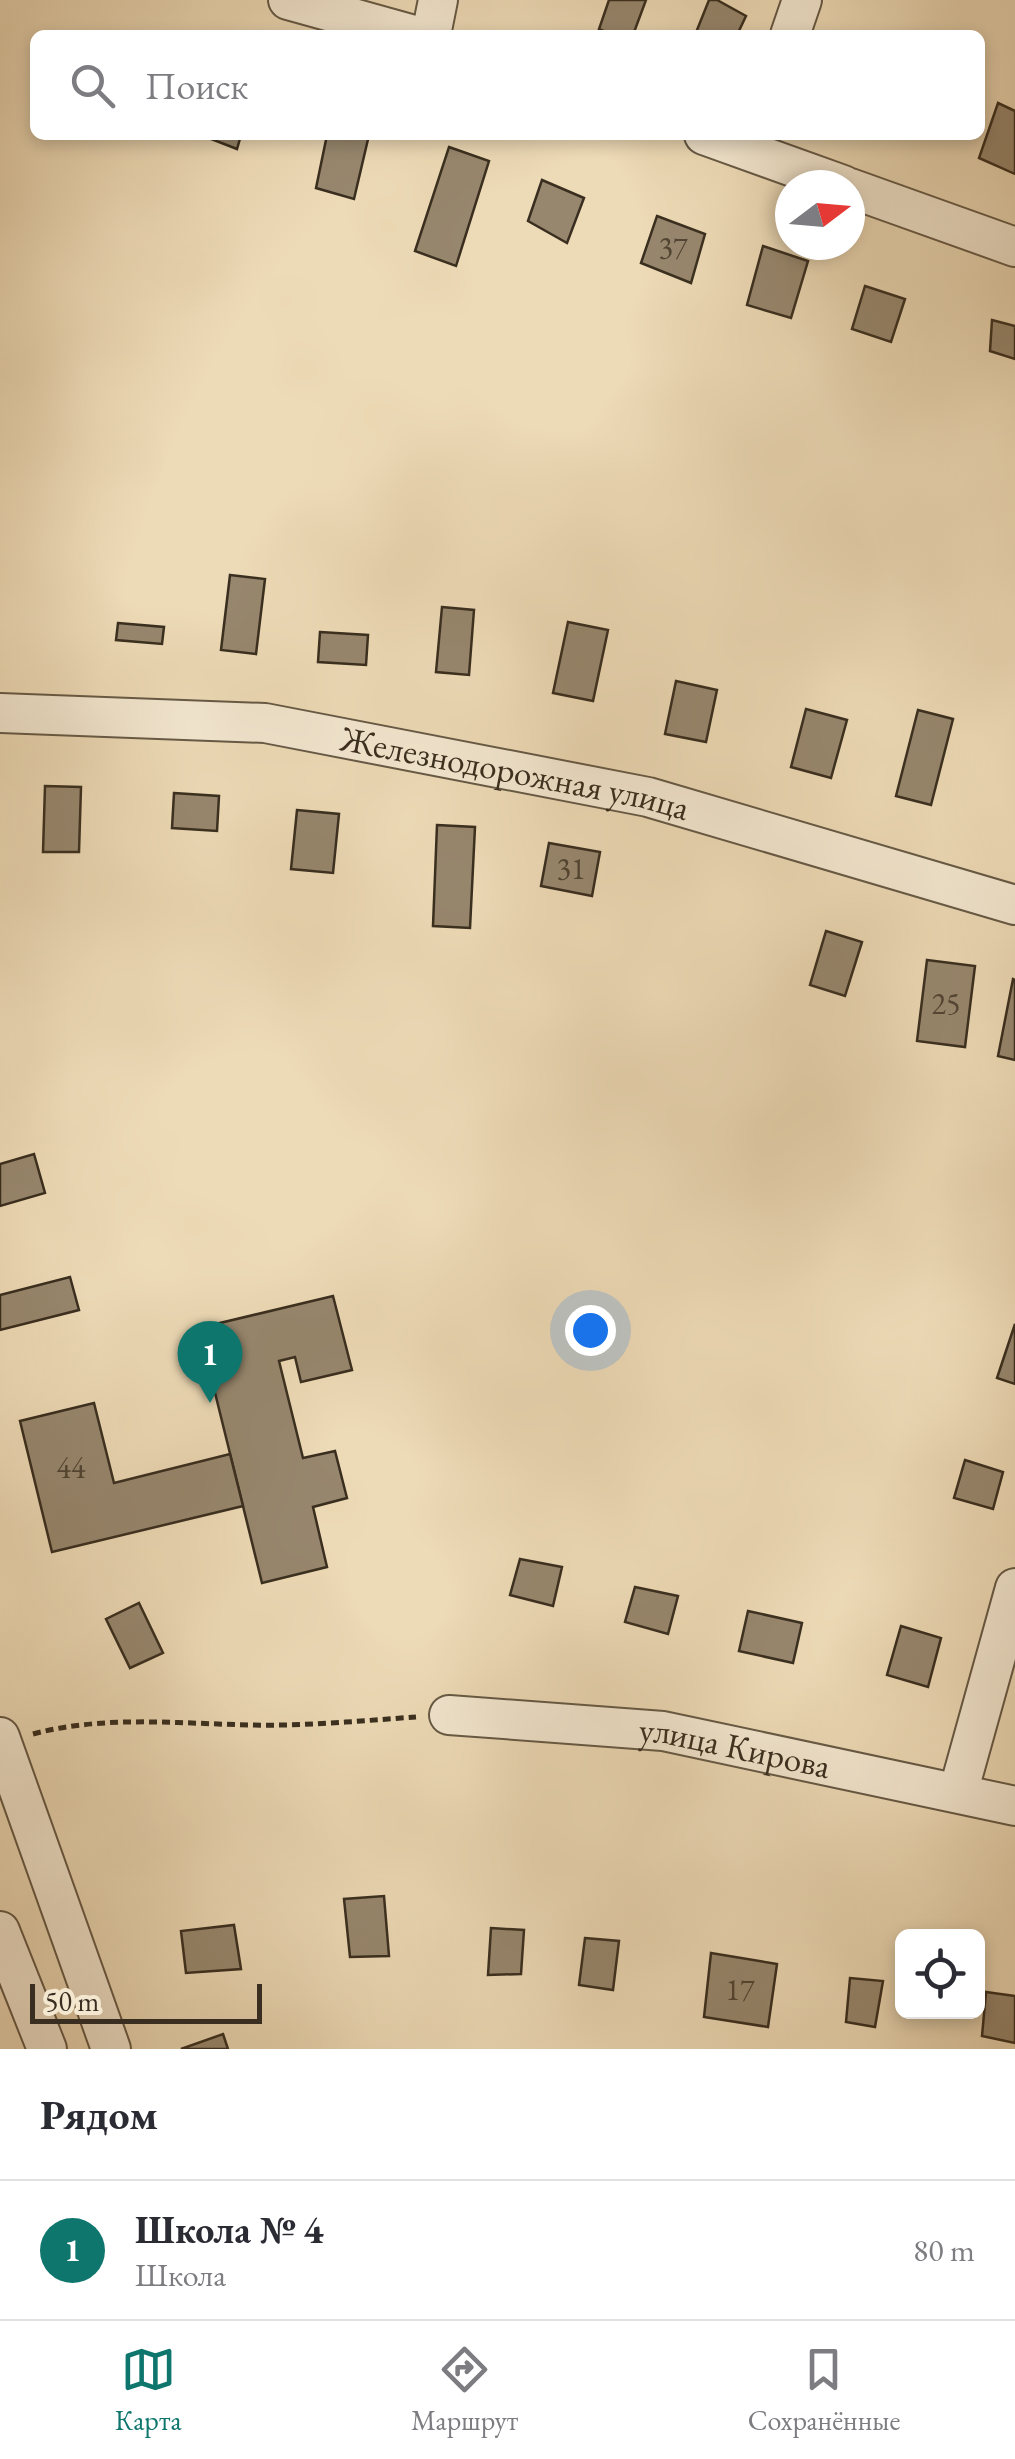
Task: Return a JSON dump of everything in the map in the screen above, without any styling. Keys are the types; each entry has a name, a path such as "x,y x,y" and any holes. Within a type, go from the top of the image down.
{"street":[{"path":"288,0 396,30"},
{"path":"432,30 438,0"},
{"path":"792,30 802,0"},
{"path":"754,144 810,170"},
{"path":"865,193 1015,247"},
{"name":"Железнодорожная улица","path":"0,713 265,723 303,730 648,796 1015,904"},
{"path":"958,1793 1015,1588"},
{"name":"улица Кирова","path":"449,1715 663,1731 1015,1806"},
{"path":"1,1740 111,2049"},
{"path":"0,1930 46,2049"}],"path":[{"path":"1,1740 60,1726 186,1721 284,1725 449,1715"}],"building":[{"path":"609,0 646,0 635,30 599,29"},
{"path":"709,0 717,0 746,16 739,30 697,30"},
{"path":"998,103 1015,111 1015,174 979,158"},
{"path":"214,140 240,140 237,149"},
{"path":"326,140 368,140 354,199 316,188"},
{"path":"449,147 489,161 456,266 415,251"},
{"path":"542,180 584,198 567,243 528,221"},
{"path":"657,216 705,234 691,283 641,263"},
{"path":"763,246 775,250 775,260 808,261 791,318 747,305"},
{"path":"865,286 905,299 891,342 852,329"},
{"path":"992,320 1015,326 1015,359 990,351"},
{"path":"230,575 265,579 256,654 221,650"},
{"path":"442,607 474,610 469,675 436,672"},
{"path":"568,622 608,630 593,701 553,693"},
{"path":"118,623 164,627 162,644 116,640"},
{"path":"320,632 368,635 366,665 318,662"},
{"path":"676,681 717,690 706,742 665,734"},
{"path":"806,709 847,720 831,778 791,767"},
{"path":"918,710 953,719 931,805 896,796"},
{"path":"45,786 81,787 79,852 43,852"},
{"path":"174,793 219,796 217,831 172,828"},
{"path":"297,810 339,814 333,873 291,869"},
{"path":"437,825 475,827 470,928 433,926"},
{"path":"549,843 600,852 592,896 541,886"},
{"path":"826,931 862,942 845,996 810,985"},
{"path":"927,960 975,966 965,1047 917,1041"},
{"path":"1015,980 1015,1060 998,1056"},
{"path":"34,1154 45,1193 0,1206 0,1164"},
{"path":"70,1277 79,1310 0,1330 0,1295"},
{"path":"333,1296 352,1370 301,1382 295,1357 279,1361 303,1458 335,1451 347,1498 313,1507 327,1567 262,1583 199,1328"},
{"path":"1015,1324 1015,1384 997,1378"},
{"path":"94,1403 114,1483 230,1454 243,1506 52,1552 20,1421"},
{"path":"965,1460 1003,1472 993,1509 954,1498"},
{"path":"520,1559 562,1567 553,1606 510,1595"},
{"path":"635,1587 678,1596 668,1634 625,1622"},
{"path":"139,1603 163,1653 130,1668 106,1619"},
{"path":"748,1611 802,1623 793,1663 739,1651"},
{"path":"901,1626 941,1638 928,1687 887,1675"},
{"path":"384,1896 389,1956 350,1957 344,1899"},
{"path":"234,1925 241,1969 186,1973 181,1931"},
{"path":"491,1928 524,1930 521,1974 488,1975"},
{"path":"585,1938 619,1941 613,1990 579,1985"},
{"path":"711,1953 777,1964 768,2027 704,2017"},
{"path":"850,1978 883,1981 875,2027 846,2022"},
{"path":"986,1992 1015,1996 1015,2043 982,2036"},
{"path":"223,2034 228,2049 181,2049"}],"place":[{"name":"Школа № 4","path":"210,1403"}]}
